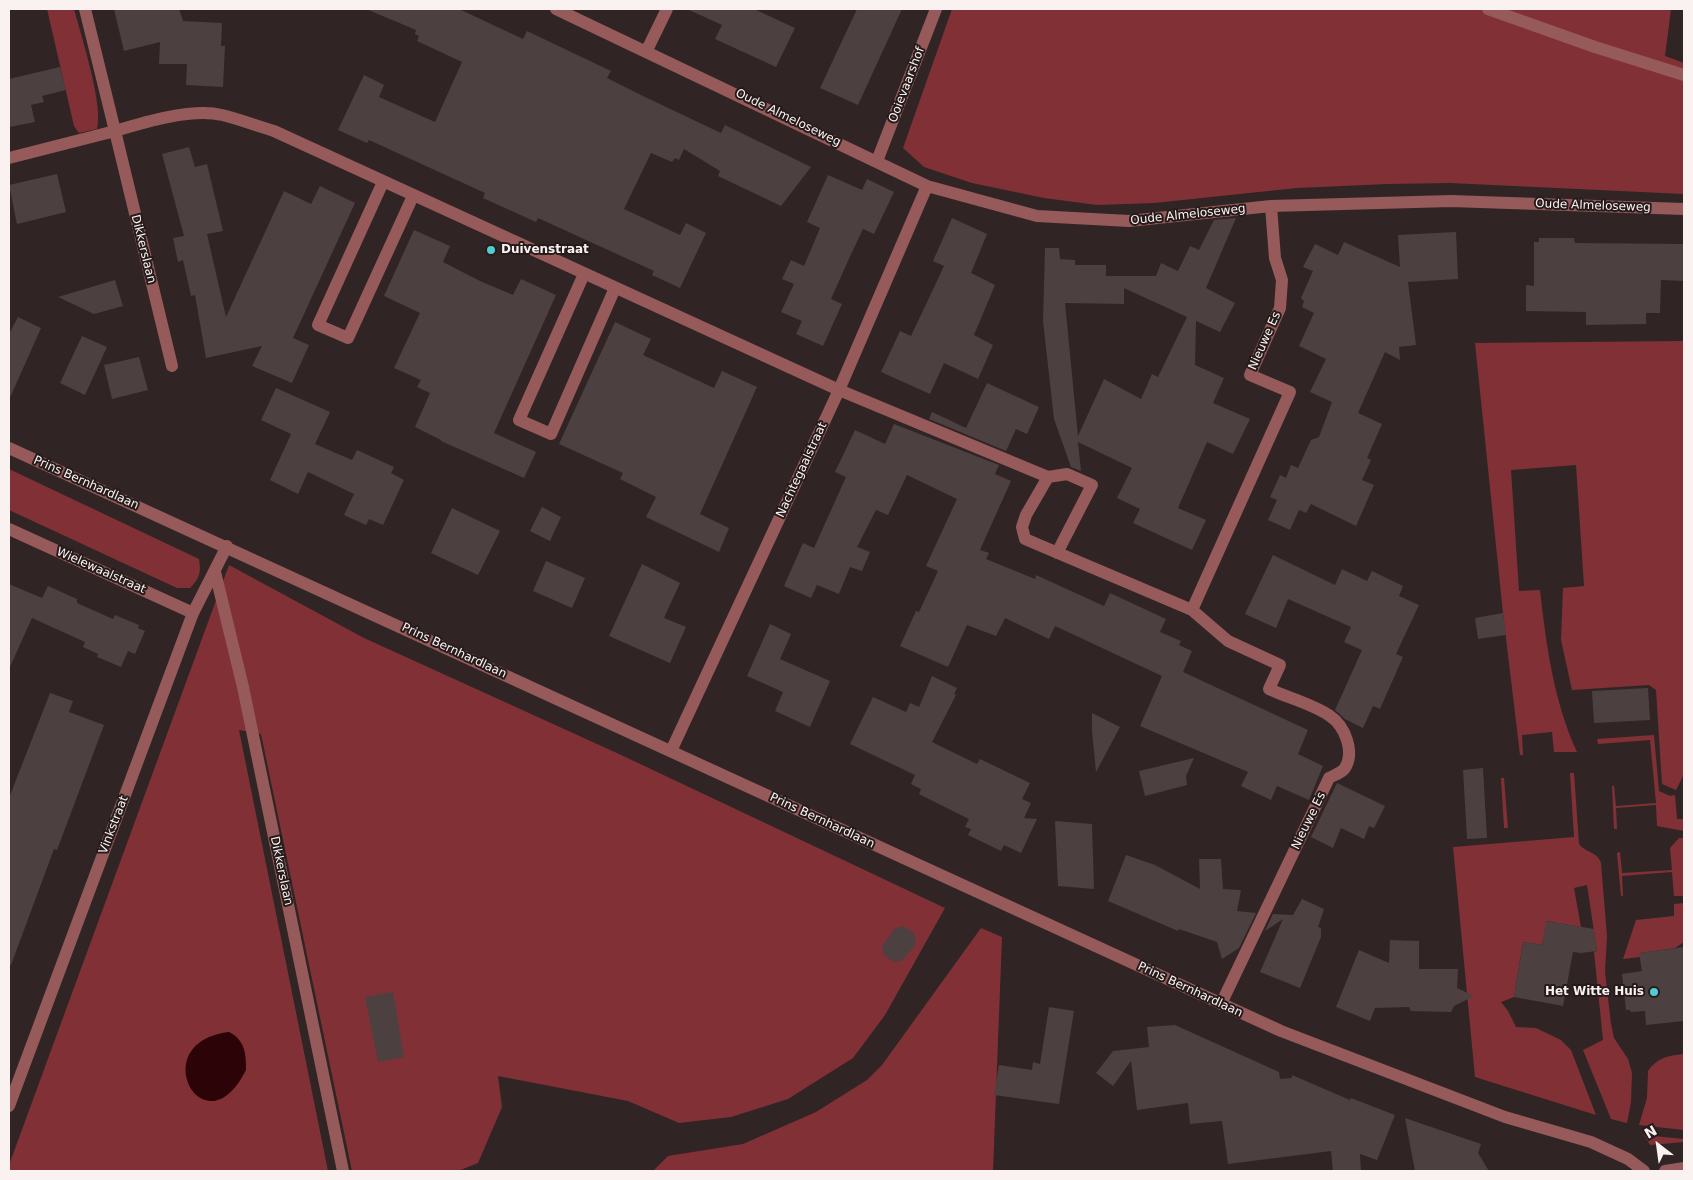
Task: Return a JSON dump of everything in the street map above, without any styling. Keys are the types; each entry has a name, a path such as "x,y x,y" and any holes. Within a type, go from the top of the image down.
{"street":[{"name":"Dikkerslaan","path":"85,9 172,366"},
{"name":"Oude Almeloseweg","path":"556,9 647,50 927,186 1037,216 1120,221 1271,206 1451,201 1684,209"},
{"path":"647,50 667,9"},
{"name":"Ooievaarshof","path":"877,161 936,9"},
{"path":"1488,9 1595,47 1684,75"},
{"path":"9,158 115,132 148,121 184,115 220,114 274,131 839,390 1048,477 1067,474 1092,485 1057,554"},
{"path":"383,182 318,325 348,338 413,196"},
{"name":"Nachtegaalstraat","path":"671,751 839,390 927,186"},
{"name":"Nieuwe Es","path":"1192,610 1290,392 1250,375 1280,308 1282,280 1275,258 1271,206"},
{"path":"584,274 519,420 551,434 615,288"},
{"name":"Prins Bernhardlaan","path":"9,448 227,546 1280,1031 1430,1090 1505,1117 1591,1142 1628,1159 1644,1171"},
{"name":"Nieuwe Es","path":"1048,477 1026,514 1022,527 1025,539 1192,610 1228,641 1280,665 1269,689 1331,716 1341,728 1348,745 1349,759 1344,770 1329,778 1221,1004"},
{"name":"Wielewaalstraat","path":"9,529 193,613"},
{"name":"Vinkstraat","path":"9,1106 193,613 227,546"},
{"name":"Dikkerslaan","path":"215,572 243,687 342,1171"},
{"path":"1665,1171 1684,1168"}],"shaded area":[{"path":"47,9 74,9 95,88 98,118 97,129 79,133 74,126"},
{"path":"952,9 1671,9 1665,56 1684,63 1684,194 1450,183 1388,184 1297,188 1154,203 1097,205 1044,198 972,183 924,167 903,148"},
{"path":"1684,341 1684,774 1676,790 1662,784 1656,690 1649,685 1572,690 1561,640 1563,588 1584,586 1576,465 1511,470 1519,591 1540,590 1552,673 1562,713 1577,752 1554,752 1552,732 1522,735 1523,755 1520,755 1475,343"},
{"path":"9,469 199,559 200,572 198,578 190,588 177,588 9,510"},
{"path":"229,565 364,638 619,754 945,908 885,1015 853,1058 788,1099 731,1117 679,1123 628,1101 498,1076 502,1107 478,1163 458,1171 352,1171 261,734 239,730 328,1171 9,1171 9,1165"},
{"path":"1654,735 1659,791 1670,796 1675,795 1677,819 1684,819 1684,831 1657,826 1656,805 1616,808 1617,829 1614,829 1612,786 1614,786 1616,806 1656,803 1650,740 1598,744 1597,739"},
{"path":"1570,773 1574,773 1579,844 1595,855 1601,863 1607,936 1605,972 1611,1024 1614,1038 1628,1059 1632,1073 1631,1102 1627,1123 1611,1119 1583,1050 1603,1040 1594,952 1597,951 1587,885 1574,888 1581,927 1547,921 1542,945 1523,942 1514,997 1501,1002 1516,1027 1536,1028 1561,1040 1571,1050 1596,1115 1475,1077 1453,847 1574,837"},
{"path":"1501,778 1504,778 1508,828 1504,828"},
{"path":"1679,838 1684,838 1684,896 1674,896 1672,872 1622,876 1623,896 1621,896 1617,853 1620,852 1622,873 1672,870 1670,848"},
{"path":"1684,903 1684,942 1675,948 1640,953 1640,957 1623,959 1636,920 1674,916 1674,904"},
{"path":"981,928 1002,937 993,1171 653,1171 668,1156 743,1144 816,1112 867,1080 882,1065"},
{"path":"229,1032 238,1039 244,1048 246,1070 230,1093 214,1101 199,1098 190,1086 186,1071 189,1054 203,1040"},
{"path":"1684,1054 1684,1130 1639,1125 1647,1098 1648,1071 1664,1058"},
{"path":"1644,1135 1684,1139 1684,1142 1650,1145"}],"building":[{"path":"114,9 179,9 183,21 222,23 221,46 225,46 223,87 186,85 187,64 159,64 160,42 124,51"},
{"path":"366,9 459,9 523,39 527,31 611,71 607,78 643,96 721,133 725,125 811,167 781,206 718,176 720,171 684,149 679,160 675,158 672,162 651,153 624,209 680,235 686,223 706,233 680,288 652,275 654,271 538,218 536,222 483,198 485,193 369,140 367,143 338,130 364,75 384,85 379,97 435,122 462,62 417,41 419,36 415,34 416,30"},
{"path":"687,9 754,9 795,28 776,67 715,39 722,25"},
{"path":"857,9 902,9 858,105 820,88"},
{"path":"60,67 66,90 42,96 44,102 31,105 35,122 9,127 9,79"},
{"path":"189,147 195,167 207,164 223,231 207,234 226,317 284,191 311,204 320,186 355,203 293,338 309,345 292,383 252,366 262,346 206,358 195,295 191,296 183,260 178,262 173,238 184,236 162,154"},
{"path":"57,174 66,212 17,224 9,185"},
{"path":"828,175 862,190 867,179 894,192 874,234 863,229 847,263 831,299 842,304 823,346 796,334 802,321 781,312 794,284 782,279 791,260 804,266 820,228 807,222"},
{"path":"952,218 987,234 971,273 995,285 974,335 993,345 978,379 944,363 930,394 881,372 900,331 911,336 944,266 933,261"},
{"path":"1236,218 1206,288 1235,303 1220,332 1196,321 1195,365 1224,378 1213,403 1250,419 1233,454 1207,442 1178,508 1206,520 1192,550 1133,523 1140,509 1117,498 1132,468 1078,442 1081,471 1071,467 1054,419 1043,321 1045,248 1059,248 1060,259 1075,260 1075,265 1106,265 1106,276 1156,276 1161,263 1178,271 1190,246 1199,250 1214,220","holes":["1124,288 1187,317 1158,377 1152,374 1141,399 1104,379 1078,436 1065,303 1124,304"]},
{"path":"414,230 450,246 443,262 480,281 513,295 521,279 556,295 494,433 536,452 524,478 441,441 415,427 430,393 417,387 421,380 394,368 420,313 384,296"},
{"path":"1456,232 1458,279 1408,282 1416,345 1399,347 1400,360 1385,352 1358,413 1382,424 1367,458 1371,460 1362,480 1374,485 1356,526 1311,504 1306,513 1299,510 1290,530 1268,520 1277,500 1270,497 1280,475 1286,478 1291,465 1298,468 1311,440 1319,437 1332,402 1310,392 1326,359 1299,346 1314,313 1302,307 1304,301 1301,298 1313,271 1303,267 1315,244 1338,255 1344,242 1400,267 1398,235"},
{"path":"1539,238 1574,238 1575,243 1684,244 1684,281 1661,280 1660,313 1646,313 1646,324 1586,325 1586,312 1526,311 1526,285 1534,286 1534,242 1539,242"},
{"path":"115,280 123,306 94,314 58,297"},
{"path":"18,317 41,328 9,400 9,334"},
{"path":"615,322 651,339 643,355 714,388 722,371 757,387 700,514 729,528 719,552 646,517 656,497 620,479 623,473 559,444"},
{"path":"82,336 107,347 85,395 60,383"},
{"path":"139,357 148,390 112,399 104,365"},
{"path":"987,383 1039,407 1027,434 1016,429 1006,451 929,419 932,412 966,428"},
{"path":"276,388 330,412 315,444 352,460 357,450 394,467 391,473 404,480 383,525 369,519 366,525 344,515 354,494 308,472 298,494 270,480 291,434 261,420"},
{"path":"894,424 999,465 995,474 1011,481 980,550 989,553 986,559 1035,579 1036,575 1104,606 1110,593 1166,619 1160,632 1181,641 1179,645 1192,651 1183,672 1308,730 1298,754 1323,766 1309,800 1277,786 1271,800 1241,786 1248,772 1140,726 1162,676 1055,626 1049,639 1005,618 996,636 967,625 948,667 900,646 916,611 919,612 938,571 926,566 957,499 907,475 888,515 876,510 857,547 870,552 862,571 850,567 839,594 817,585 811,598 784,586 803,543 814,548 846,477 835,472 855,430 885,444"},
{"path":"542,507 561,517 550,541 530,531"},
{"path":"452,508 500,531 478,575 431,553"},
{"path":"1273,555 1335,585 1342,569 1367,581 1372,571 1403,586 1399,596 1419,605 1396,654 1403,657 1380,709 1373,706 1363,728 1345,719 1335,710 1362,650 1344,642 1351,627 1288,599 1276,628 1245,614"},
{"path":"546,561 585,578 572,608 533,591"},
{"path":"642,564 680,583 664,618 686,627 670,663 609,636"},
{"path":"9,584 42,598 48,586 77,599 77,603 113,619 115,615 139,625 138,628 145,631 135,654 128,651 121,667 97,657 98,654 83,647 85,642 32,618 9,669"},
{"path":"1503,613 1506,635 1478,639 1475,618"},
{"path":"770,624 791,634 780,659 830,681 810,727 775,711 783,692 747,676"},
{"path":"932,676 957,688 954,694 956,695 932,742 977,764 980,759 1030,783 1022,799 1031,803 1024,818 1037,819 1021,853 1004,845 1001,851 968,835 971,829 965,827 969,819 919,794 921,789 911,784 915,775 850,744 873,697 906,712 910,703 919,707"},
{"path":"1648,688 1650,720 1594,723 1592,691"},
{"path":"50,693 73,701 69,712 104,725 57,850 54,849 11,965 9,964 9,798"},
{"path":"1092,713 1120,727 1096,772 1092,731"},
{"path":"1194,758 1186,776 1187,785 1145,796 1139,771"},
{"path":"1483,768 1487,838 1467,839 1463,770"},
{"path":"1337,783 1385,806 1374,828 1369,826 1364,839 1341,828 1333,848 1311,837"},
{"path":"1055,821 1092,824 1094,889 1058,886"},
{"path":"1126,855 1155,865 1200,889 1199,859 1221,859 1223,889 1241,890 1237,911 1256,913 1239,948 1222,959 1217,942 1179,929 1178,931 1108,901"},
{"path":"1302,899 1324,909 1318,927 1321,928 1321,937 1300,988 1260,972 1283,919 1265,931 1273,914 1293,915"},
{"path":"1546,921 1594,929 1597,951 1573,952 1563,1006 1514,997 1523,942 1542,945"},
{"path":"903,926 914,933 916,944 902,961 894,962 884,955 882,946 895,928"},
{"path":"1390,940 1419,941 1419,969 1458,969 1457,988 1474,996 1454,1006 1451,1012 1411,1011 1409,1007 1375,1008 1370,1021 1336,1007 1359,950 1389,963"},
{"name":"Het Witte Huis","path":"1684,947 1684,1021 1646,1025 1645,1011 1631,1012 1626,1010 1622,974 1642,971 1639,953"},
{"path":"393,992 404,1057 378,1062 365,997"},
{"path":"1049,1007 1074,1011 1059,1104 994,1095 999,1065 1032,1070 1033,1062 1040,1064"},
{"path":"1175,1025 1279,1072 1280,1079 1292,1078 1292,1075 1350,1100 1351,1098 1395,1115 1377,1160 1360,1154 1361,1171 1333,1171 1331,1151 1228,1164 1222,1121 1190,1124 1188,1103 1137,1110 1131,1061 1113,1086 1096,1073 1113,1051 1149,1047 1147,1027"},
{"path":"1405,1118 1481,1144 1478,1153 1489,1171 1415,1171"}],"place":[{"name":"Duivenstraat","path":"491,250"},
{"name":"Het Witte Huis","path":"1654,992"}]}
